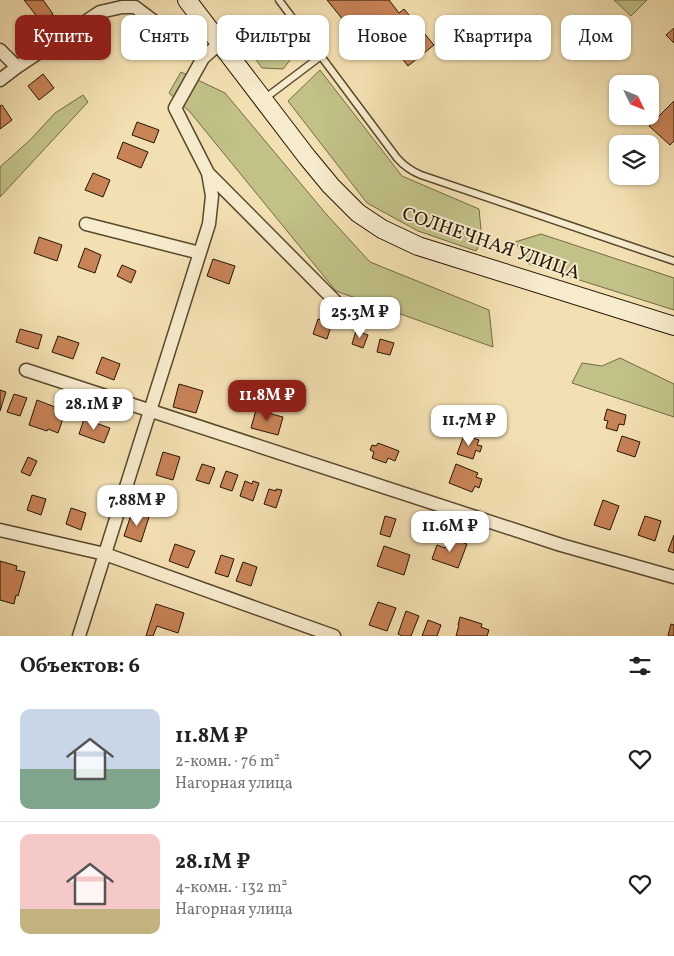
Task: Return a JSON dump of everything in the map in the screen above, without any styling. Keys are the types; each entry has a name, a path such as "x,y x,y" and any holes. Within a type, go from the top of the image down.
{"street":[{"name":"СОЛНЕЧНАЯ УЛИЦА","path":"190,1 217,40"},
{"path":"0,80 100,12 122,7 134,7 145,15"},
{"path":"207,55 217,46"},
{"path":"0,50 17,67"},
{"path":"79,636 209,224 212,196 208,173 175,108 202,60"},
{"name":"СОЛНЕЧНАЯ УЛИЦА","path":"232,60 331,186 358,213 382,229 418,246 674,326"},
{"path":"208,173 348,313"},
{"path":"86,224 200,253"},
{"path":"26,370 561,545 674,577"},
{"path":"0,530 105,554 334,636"}],"lane":[{"path":"278,0 290,15"},
{"path":"263,100 316,60"},
{"path":"324,60 397,158 411,171 674,261"}],"green space":[{"path":"614,0 647,0 631,16"},
{"path":"256,60 290,60 283,69 262,68"},
{"path":"320,70 402,176 479,209 482,240 476,251 418,231 367,203 288,101"},
{"path":"181,72 225,93 327,215 370,262 489,310 493,347 336,291 190,112 169,93"},
{"path":"83,95 88,102 0,197 0,167 30,140 55,113"},
{"path":"541,234 674,278 674,310 529,264 515,242"},
{"path":"620,358 674,384 674,417 572,383 582,363 602,366"}],"building":[{"path":"24,0 43,0 53,14 36,15"},
{"path":"327,0 389,0 399,13 404,9 409,15 339,15"},
{"path":"674,28 674,43 666,35"},
{"path":"425,34 434,45 425,52"},
{"path":"403,60 415,60 408,66"},
{"path":"43,74 54,88 39,100 28,86"},
{"path":"674,101 674,141 670,145 649,126 659,125 659,116"},
{"path":"2,105 12,120 0,129 0,106"},
{"path":"137,122 159,130 154,143 132,135"},
{"path":"123,142 148,152 141,168 117,158"},
{"path":"93,173 110,180 103,197 85,190"},
{"path":"39,237 62,245 57,261 34,253"},
{"path":"85,248 101,255 95,273 78,267"},
{"path":"213,259 235,266 229,284 207,276"},
{"path":"122,265 136,271 131,283 117,276"},
{"path":"318,319 332,323 327,339 313,334"},
{"path":"20,329 42,335 38,349 16,342"},
{"path":"356,331 368,335 363,348 352,344"},
{"path":"58,336 79,343 73,359 52,352"},
{"path":"380,339 394,343 390,355 377,352"},
{"path":"102,357 120,364 114,380 96,373"},
{"path":"179,384 203,391 196,413 173,407"},
{"path":"0,390 6,392 0,411"},
{"path":"14,394 27,398 20,416 7,412"},
{"path":"37,400 65,413 58,433 29,425"},
{"path":"607,409 626,415 624,425 619,424 617,431 606,428 608,421 604,420"},
{"path":"256,410 283,417 278,435 251,428"},
{"path":"84,419 110,428 104,443 79,434"},
{"path":"464,435 479,440 477,445 482,446 480,452 476,450 473,459 457,454"},
{"path":"622,436 640,442 635,457 617,451"},
{"path":"378,443 399,451 395,461 388,458 386,463 372,458 374,452 370,450 372,445 376,446"},
{"path":"163,452 180,457 173,480 156,475"},
{"path":"28,457 37,461 30,476 21,472"},
{"path":"202,464 215,468 209,484 196,480"},
{"path":"456,464 478,473 476,477 482,479 479,488 475,486 472,492 449,483"},
{"path":"226,471 238,475 232,491 220,487"},
{"path":"245,481 252,484 253,481 259,483 253,501 240,496"},
{"path":"269,489 282,490 276,508 264,504"},
{"path":"32,495 46,499 41,515 27,510"},
{"path":"603,500 619,506 610,530 594,525"},
{"path":"71,508 86,513 81,530 66,524"},
{"path":"132,512 149,517 141,542 124,536"},
{"path":"385,516 396,519 390,537 380,534"},
{"path":"645,516 661,521 655,541 638,535"},
{"path":"674,535 674,553 668,551"},
{"path":"449,538 467,544 458,568 432,559 437,545 445,548"},
{"path":"175,544 195,551 188,568 169,561"},
{"path":"384,546 410,555 404,575 377,566"},
{"path":"221,555 234,559 228,577 215,573"},
{"path":"0,561 17,566 16,570 25,572 14,604 0,600"},
{"path":"243,562 257,567 251,586 236,581"},
{"path":"378,602 396,608 387,631 369,625"},
{"path":"156,604 184,613 178,633 157,626 153,636 146,636"},
{"path":"406,611 419,616 411,636 398,634"},
{"path":"460,617 482,624 481,627 489,630 487,636 456,636"},
{"path":"428,620 441,625 437,636 422,636"},
{"path":"671,624 674,625 674,636 668,636"}]}
